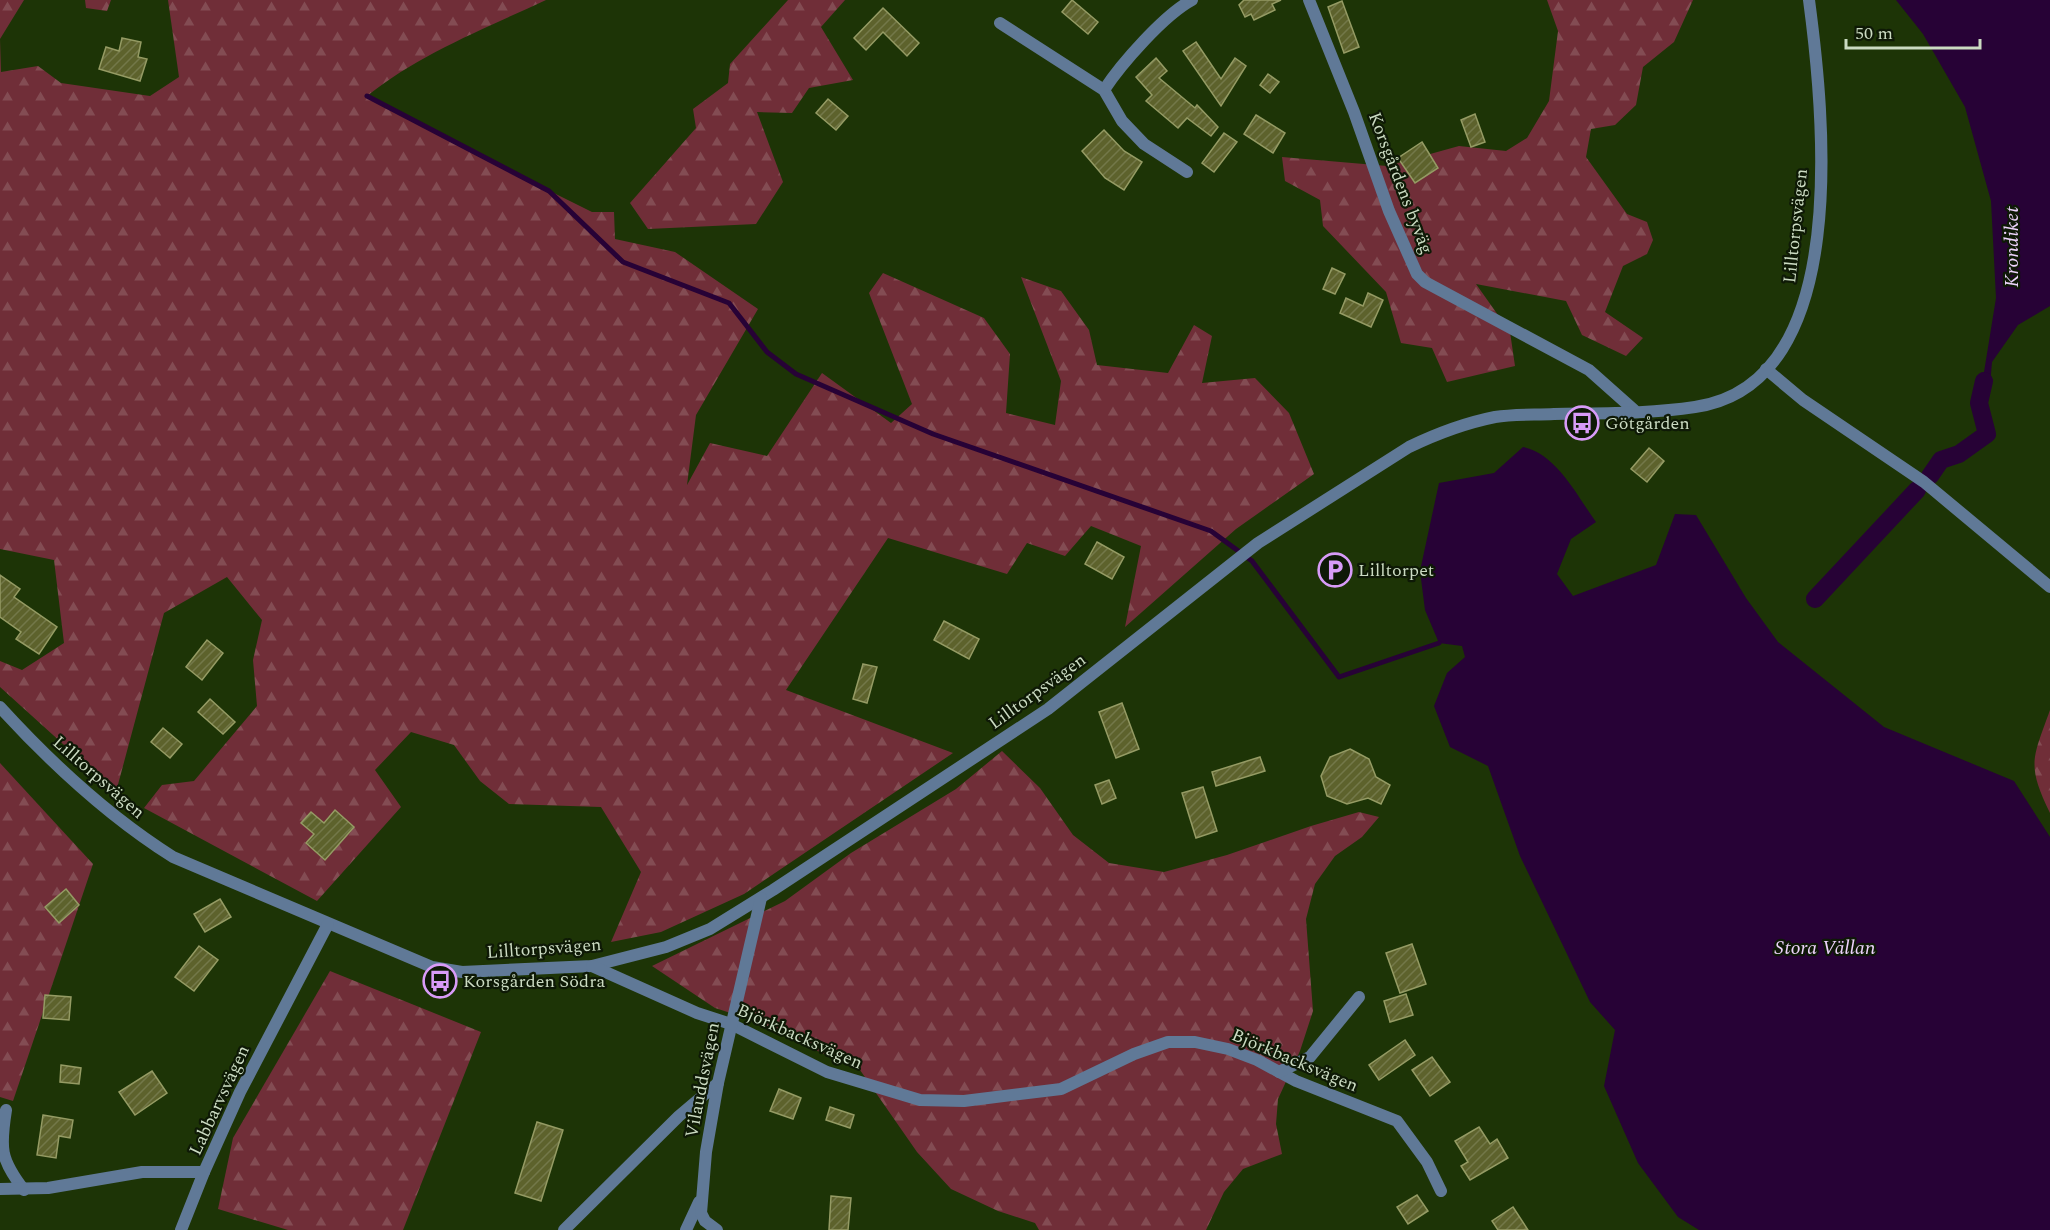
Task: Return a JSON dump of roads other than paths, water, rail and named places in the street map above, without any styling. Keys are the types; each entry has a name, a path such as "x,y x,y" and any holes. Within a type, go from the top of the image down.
{"street":[{"path":"1104,90 1116,72 1147,40 1192,0"},
{"name":"Korsgårdens byväg","path":"1309,0 1354,112 1389,211 1417,274 1425,282 1589,370 1634,410"},
{"name":"Lilltorpsvägen","path":"0,708 64,773 144,839 192,867 270,897 432,967 462,972 592,966 685,941 761,898 1048,709 1258,543 1409,447 1434,435 1496,417 1711,404 1742,390 1782,351 1795,326 1806,296 1816,241 1821,122 1809,0"},
{"path":"1000,23 1104,90 1122,121 1144,144 1187,172"},
{"path":"1766,369 1803,400 1924,482 2050,587"},
{"name":"Vilauddsvägen","path":"717,1230 705,1221 701,1198 718,1083 761,898"},
{"name":"Labbarvsvägen","path":"0,1189 24,1190 142,1172 204,1173 240,1092 328,924"},
{"name":"Björkbacksvägen","path":"592,966 697,1013 731,1024 827,1072 920,1100 964,1101 1062,1089 1134,1054 1178,1041 1228,1049 1397,1121 1427,1162 1441,1191"},
{"path":"1279,1072 1310,1057 1359,997"},
{"path":"564,1230 679,1116 718,1083"},
{"path":"6,1110 1,1153 7,1167 24,1190"},
{"path":"181,1230 204,1173"},
{"path":"686,1230 701,1198"}],"water":[{"name":"Krondiket","path":"1896,0 2050,0 2050,306 2018,325 1992,362 1989,397 1979,403 1996,298 1991,201 1965,107 1923,34"},
{"name":"Stora Vällan","path":"1523,447 1535,451 1556,467 1596,522 1571,539 1557,574 1573,596 1656,565 1675,514 1696,515 1746,598 1778,642 1884,727 2014,781 2050,837 2050,1230 1699,1230 1678,1217 1638,1163 1604,1086 1615,1030 1590,1002 1520,856 1488,766 1450,747 1434,706 1447,673 1465,657 1462,646 1439,643 1425,610 1420,571 1439,483 1494,473"}],"waterway":[{"path":"367,96 549,191 623,262 729,303 767,352 796,374 933,434 1211,531 1252,561 1339,677 1439,643"},
{"path":"1930,476 1941,460 1959,454 1987,434 1979,403 1984,381"},
{"path":"1815,599 1917,490"}],"place":[{"name":"Götgården","path":"1582,423"},
{"name":"Lilltorpet","path":"1335,570"},
{"name":"Korsgården Södra","path":"440,981"}]}
